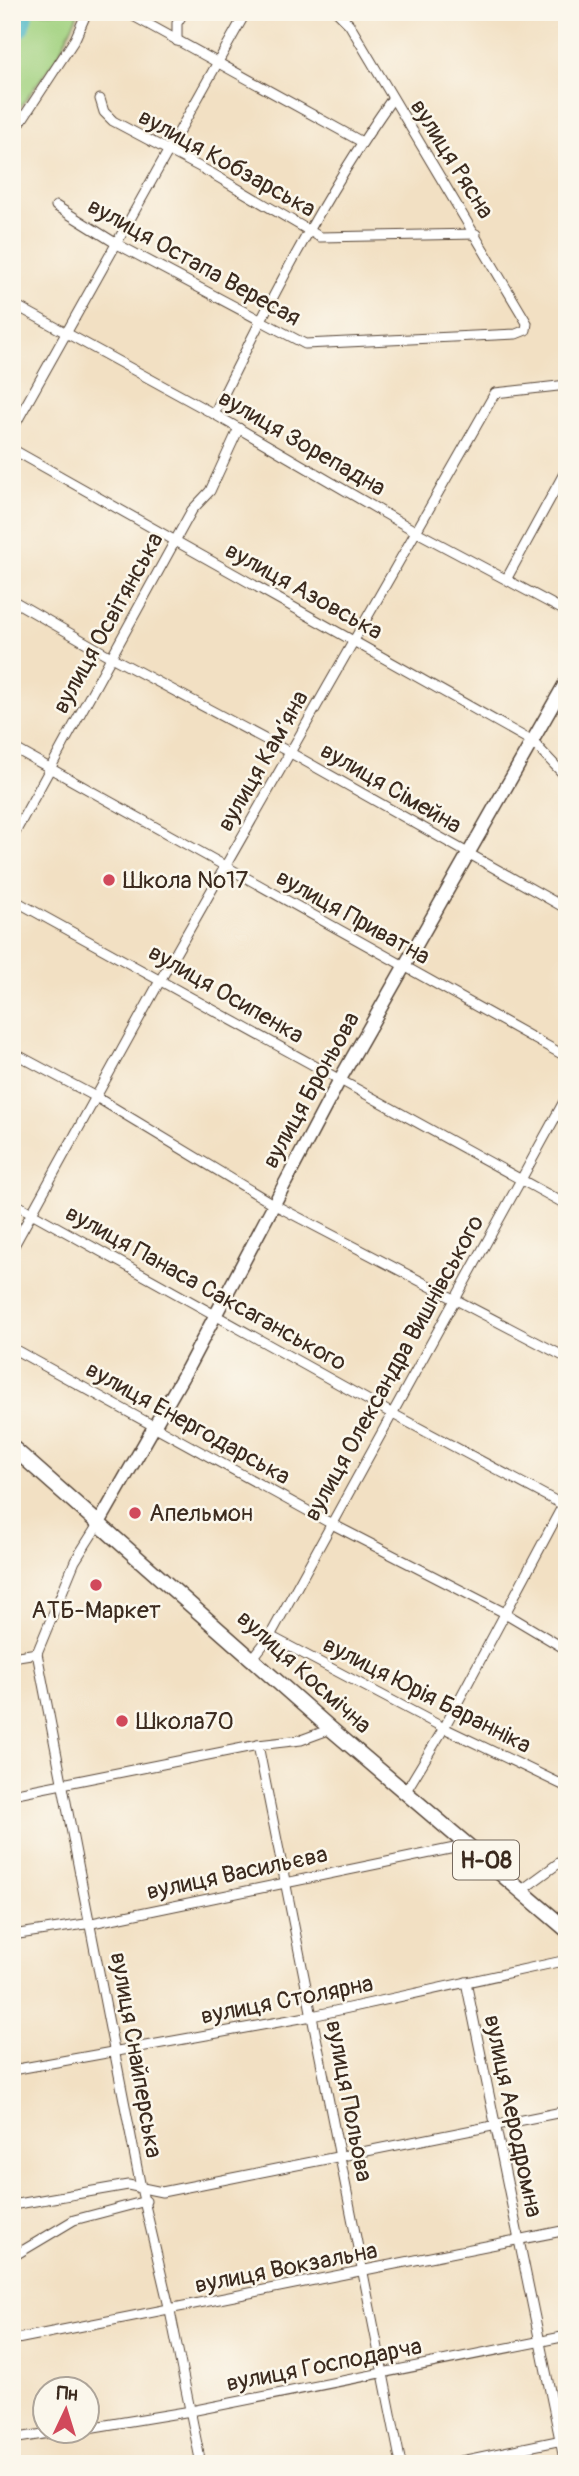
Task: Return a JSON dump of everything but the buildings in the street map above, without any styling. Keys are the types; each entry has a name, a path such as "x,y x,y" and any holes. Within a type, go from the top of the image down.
{"main road":[{"name":"вулиця Космічна","path":"12,1447 331,1730 567,1930"}],"street":[{"path":"12,135 75,39 87,12"},
{"path":"126,12 362,142"},
{"path":"177,41 177,23 184,12"},
{"path":"12,430 246,12"},
{"name":"вулиця Рясна","path":"337,12 349,24 476,234 527,323 526,330"},
{"name":"вулиця Кобзарська","path":"100,99 104,112 113,121 211,173 309,232 329,238 476,234"},
{"path":"214,414 260,321 309,232 362,142 392,99"},
{"name":"вулиця Остапа Вересая","path":"55,206 117,244 304,344 516,334 526,330"},
{"name":"вулиця Зорепадна","path":"18,306 214,414 415,531 508,578 567,612"},
{"name":"вулиця Кам’яна","path":"12,1249 289,752 495,393 567,385"},
{"name":"вулиця Освітянська","path":"12,838 192,510 210,491 239,429"},
{"name":"вулиця Азовська","path":"12,449 533,742 567,778"},
{"path":"508,578 567,468"},
{"name":"вулиця Сімейна","path":"12,600 110,657 289,752 567,909"},
{"name":"вулиця Броньова","path":"99,1523 155,1427 339,1081 567,680"},
{"name":"вулиця Приватна","path":"12,747 224,868 567,1057"},
{"name":"вулиця Осипенка","path":"12,899 161,979 520,1182 567,1205"},
{"path":"12,1052 96,1097 273,1204 567,1358"},
{"name":"вулиця Олександра Вишнівського","path":"253,1658 270,1636 567,1096"},
{"name":"вулиця Панаса Саксаганського","path":"12,1202 391,1413 565,1506"},
{"name":"вулиця Енергодарська","path":"12,1348 330,1523 505,1613 567,1650"},
{"path":"406,1791 565,1506"},
{"path":"12,1657 37,1653 75,1561 99,1523"},
{"name":"вулиця Юрія Баранніка","path":"270,1636 444,1727 567,1787"},
{"name":"вулиця Снайперська","path":"37,1653 92,1923 141,2188 170,2311 201,2464"},
{"path":"12,1794 258,1745 300,1740 331,1730"},
{"name":"вулиця Польова","path":"258,1745 401,2464"},
{"name":"вулиця Васильєва","path":"12,1936 92,1923 286,1884 402,1856 469,1845"},
{"path":"522,1891 567,1857"},
{"name":"вулиця Столярна","path":"12,2070 312,2016 567,1960"},
{"name":"вулиця Аеродромна","path":"466,1982 540,2342 564,2440 565,2464"},
{"path":"12,2205 128,2185 162,2192 567,2111"},
{"path":"12,2257 74,2220 146,2201"},
{"name":"вулиця Вокзальна","path":"12,2340 170,2311 567,2230"},
{"name":"вулиця Господарча","path":"102,2425 191,2411 567,2336"},
{"path":"12,2439 32,2436"},
{"path":"446,2464 564,2440"}],"green space":[{"path":"12,12 79,12 58,56 12,118"}],"waterway":[{"path":"12,37 21,28 26,12"}],"place":[{"name":"Школа №17","path":"109,880"},
{"name":"Апельмон","path":"135,1513"},
{"name":"АТБ-Маркет","path":"96,1585"},
{"name":"Школа70","path":"122,1721"}]}
